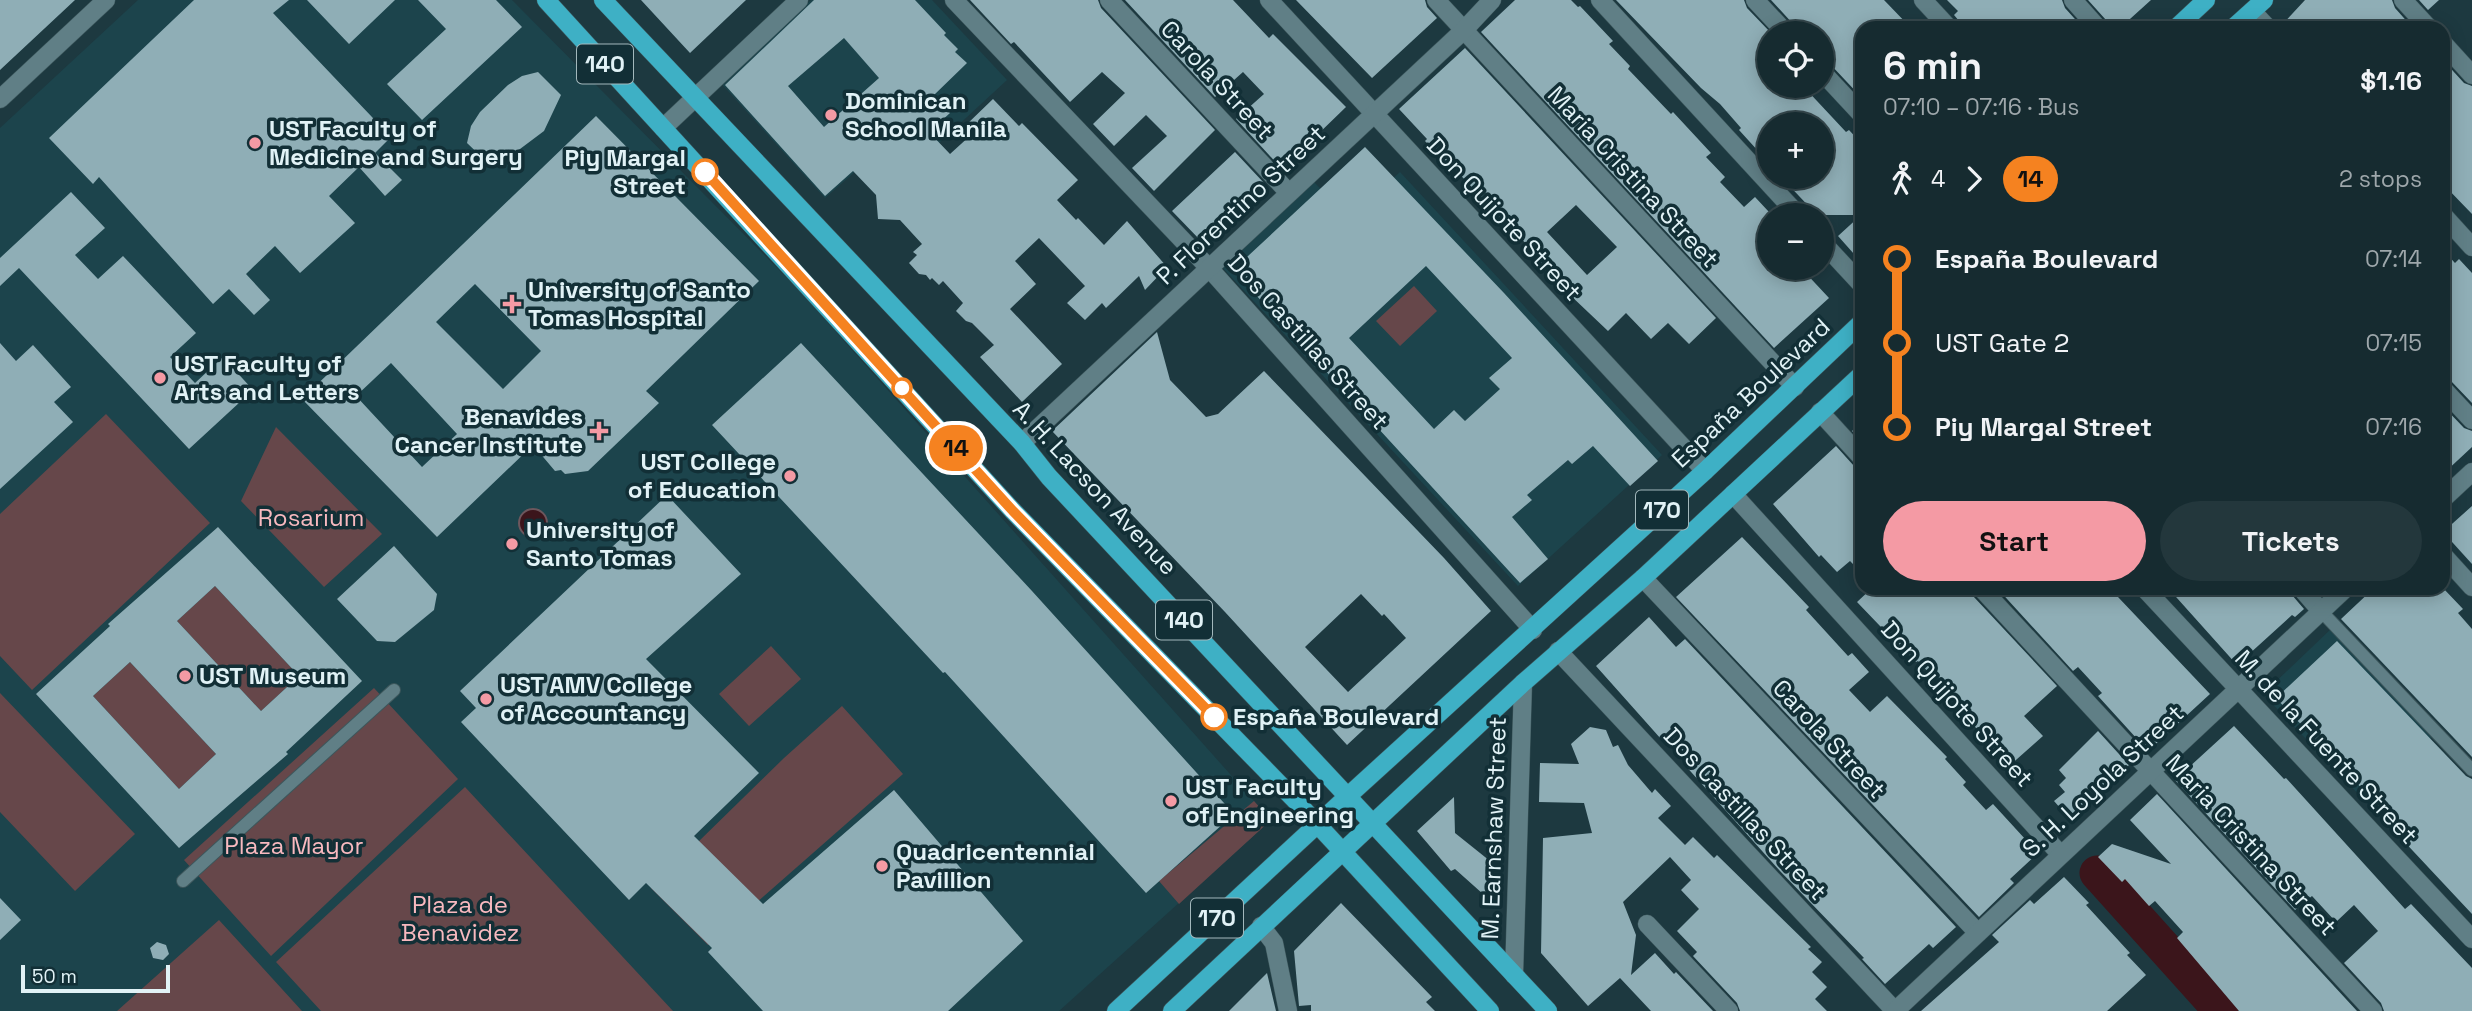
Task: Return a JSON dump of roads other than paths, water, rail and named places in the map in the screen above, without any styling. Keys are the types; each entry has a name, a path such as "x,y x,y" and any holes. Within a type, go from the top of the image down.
{"main road":[{"name":"140","path":"546,0 1013,511 1344,851 1490,1011"},
{"name":"A. H. Lacson Avenue","path":"603,0 1022,443 1049,477 1548,1011"},
{"path":"2184,21 2206,0"},
{"path":"2241,21 2258,5"},
{"name":"España Boulevard","path":"1116,1011 1705,471 1855,329"},
{"name":"170","path":"1172,1011 1523,683 1643,578 1855,380"}],"street":[{"path":"0,99 106,0"},
{"path":"663,128 799,0"},
{"name":"Dos Castillas Street","path":"954,0 1209,268 1532,630"},
{"name":"Carola Street","path":"1109,0 1289,193"},
{"name":"Don Quijote Street","path":"1269,0 1705,471"},
{"name":"Maria Cristina Street","path":"1436,0 1795,387"},
{"name":"P. Florentino Street","path":"1022,443 1464,30 1492,0"},
{"path":"1600,0 1787,203"},
{"path":"1755,0 1775,21"},
{"path":"1923,0 1942,21"},
{"path":"2073,0 2092,21"},
{"path":"2403,0 2422,21"},
{"path":"2450,51 2472,75"},
{"path":"1834,85 1855,107"},
{"path":"2450,223 2472,247"},
{"path":"1834,255 1855,277"},
{"path":"2450,396 2472,420"},
{"path":"1820,412 1855,450"},
{"path":"2450,492 2472,472"},
{"name":"Don Quijote Street","path":"1733,494 2060,854"},
{"path":"2450,563 2472,587"},
{"name":"Carola Street","path":"1643,578 1978,933"},
{"name":"Maria Cristina Street","path":"1987,595 2373,1011"},
{"name":"M. de la Fuente Street","path":"2151,595 2472,939"},
{"path":"2307,595 2472,770"},
{"name":"S. H. Loyola Street","path":"1895,1011 2338,595"},
{"name":"Dos Castillas Street","path":"1558,651 1895,1011"},
{"name":"M. Earnshaw Street","path":"1514,975 1523,683"},
{"path":"183,881 394,690"},
{"path":"1647,924 1729,1011"},
{"path":"1261,926 1274,943 1288,1011"}],"waterway":[{"path":"2097,873 2221,1011"}],"place":[{"name":"Dominican School Manila","path":"831,115"},
{"name":"UST Faculty of Medicine and Surgery","path":"255,143"},
{"name":"Piy Margal Street","path":"705,172"},
{"name":"University of Santo Tomas Hospital","path":"512,304"},
{"name":"UST Faculty of Arts and Letters","path":"160,378"},
{"name":"Benavides Cancer Institute","path":"599,431"},
{"name":"UST College of Education","path":"790,476"},
{"name":"University of Santo Tomas","path":"512,544"},
{"name":"UST Museum","path":"185,676"},
{"name":"UST AMV College of Accountancy","path":"486,699"},
{"name":"España Boulevard","path":"1214,717"},
{"name":"UST Faculty of Engineering","path":"1171,801"},
{"name":"Quadricentennial Pavillion","path":"882,866"}],"park label":[{"name":"Rosarium","path":"311,518"},
{"name":"Plaza Mayor","path":"294,846"},
{"name":"Plaza de Benavidez","path":"460,919"}]}
